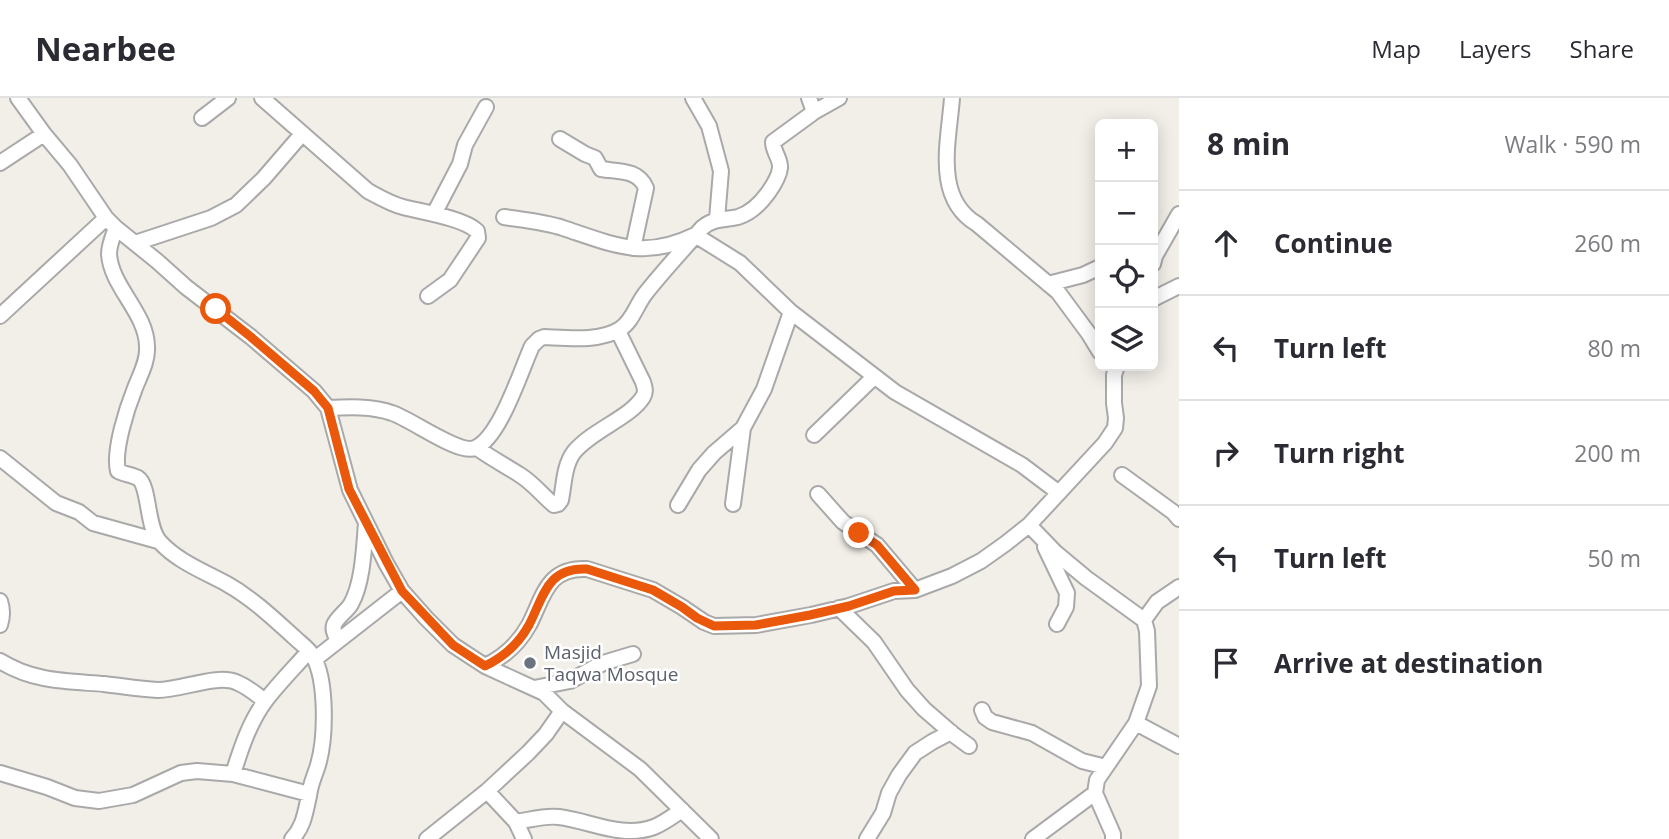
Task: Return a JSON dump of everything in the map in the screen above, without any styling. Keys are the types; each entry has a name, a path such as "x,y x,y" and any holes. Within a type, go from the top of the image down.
{"street":[{"path":"18,98 111,223 186,287 251,337 314,391 328,408 349,489 402,591 453,645 485,666 544,693 562,711 640,769 711,839"},
{"path":"202,118 228,98"},
{"path":"262,98 368,191 384,200 471,226 477,231 478,238 450,280 428,296"},
{"path":"693,98 709,126 721,171 717,219"},
{"path":"477,448 491,433 510,403 532,346 539,339 594,337 618,331 628,323 645,295 708,222 742,216 760,204 778,177 780,167 773,142 811,105 839,98"},
{"path":"952,98 946,156 951,194 967,218 1058,292 1095,345"},
{"path":"434,214 460,164 465,145 486,107"},
{"path":"0,163 44,134"},
{"path":"135,243 211,218 236,205 264,178 302,134"},
{"path":"560,139 595,158 601,169 631,173 643,181 646,188 645,198 633,248"},
{"path":"1158,250 1179,214"},
{"path":"504,216 633,248 660,248 695,236"},
{"path":"0,316 111,223"},
{"path":"111,223 111,265 138,315 146,334 148,348 119,439 116,466 118,471 144,484 148,513 158,541"},
{"path":"695,236 740,263 791,312 895,392 1022,465 1059,493"},
{"path":"1048,284 1095,269"},
{"path":"1158,296 1179,286"},
{"path":"733,504 743,428 764,389 791,312"},
{"path":"328,408 349,407 390,412 447,443 466,449 477,448 519,474 554,505 558,504 571,455 592,435 634,408 645,396 643,382 618,331"},
{"path":"485,666 498,660 520,639 544,590 554,579 564,571 577,568 653,590 714,626 756,625 810,615 894,591 915,590 952,576 981,561 1029,525 1105,443 1115,428 1113,371"},
{"path":"814,435 874,377"},
{"path":"678,505 699,470 743,428"},
{"path":"0,458 56,503 79,512 93,523 158,541 172,553 240,593 268,614 312,655 321,685 323,746 303,822 292,839"},
{"path":"1122,475 1179,519"},
{"path":"817,494 843,522 877,545 915,590"},
{"path":"338,641 334,626 352,604 357,589 366,522"},
{"path":"1029,525 1086,579 1144,620 1147,631 1149,686 1136,723 1097,780 1095,793 1113,839"},
{"path":"1042,539 1067,593 1066,607 1057,624"},
{"path":"1144,620 1157,602 1179,587"},
{"path":"233,774 242,745 265,701 312,655 338,641 402,591"},
{"path":"0,601 3,617 0,625"},
{"path":"839,608 874,642 907,690 924,709 969,746"},
{"path":"534,688 570,681 603,663 633,654"},
{"path":"0,661 33,677 159,690 224,680 237,682 265,701"},
{"path":"982,710 985,717 992,722 1032,733 1082,761 1106,767"},
{"path":"427,839 487,790 546,734 562,711"},
{"path":"1136,723 1179,746"},
{"path":"867,839 883,813 898,775 915,753 951,732"},
{"path":"0,773 75,798 99,802 133,795 181,773 197,771 233,774 309,794"},
{"path":"487,790 516,822 524,839"},
{"path":"1032,839 1095,793"},
{"path":"516,822 556,817 612,831 644,831 682,810"}],"place":[{"name":"Masjid Taqwa Mosque","path":"530,663"}],"route":[{"path":"216,309 314,391 328,408 349,489 402,591 453,645 485,666 498,660 520,639 544,590 554,579 564,571 577,568 653,590 714,626 756,625 849,606 894,591 915,590 877,545 859,533"}]}
